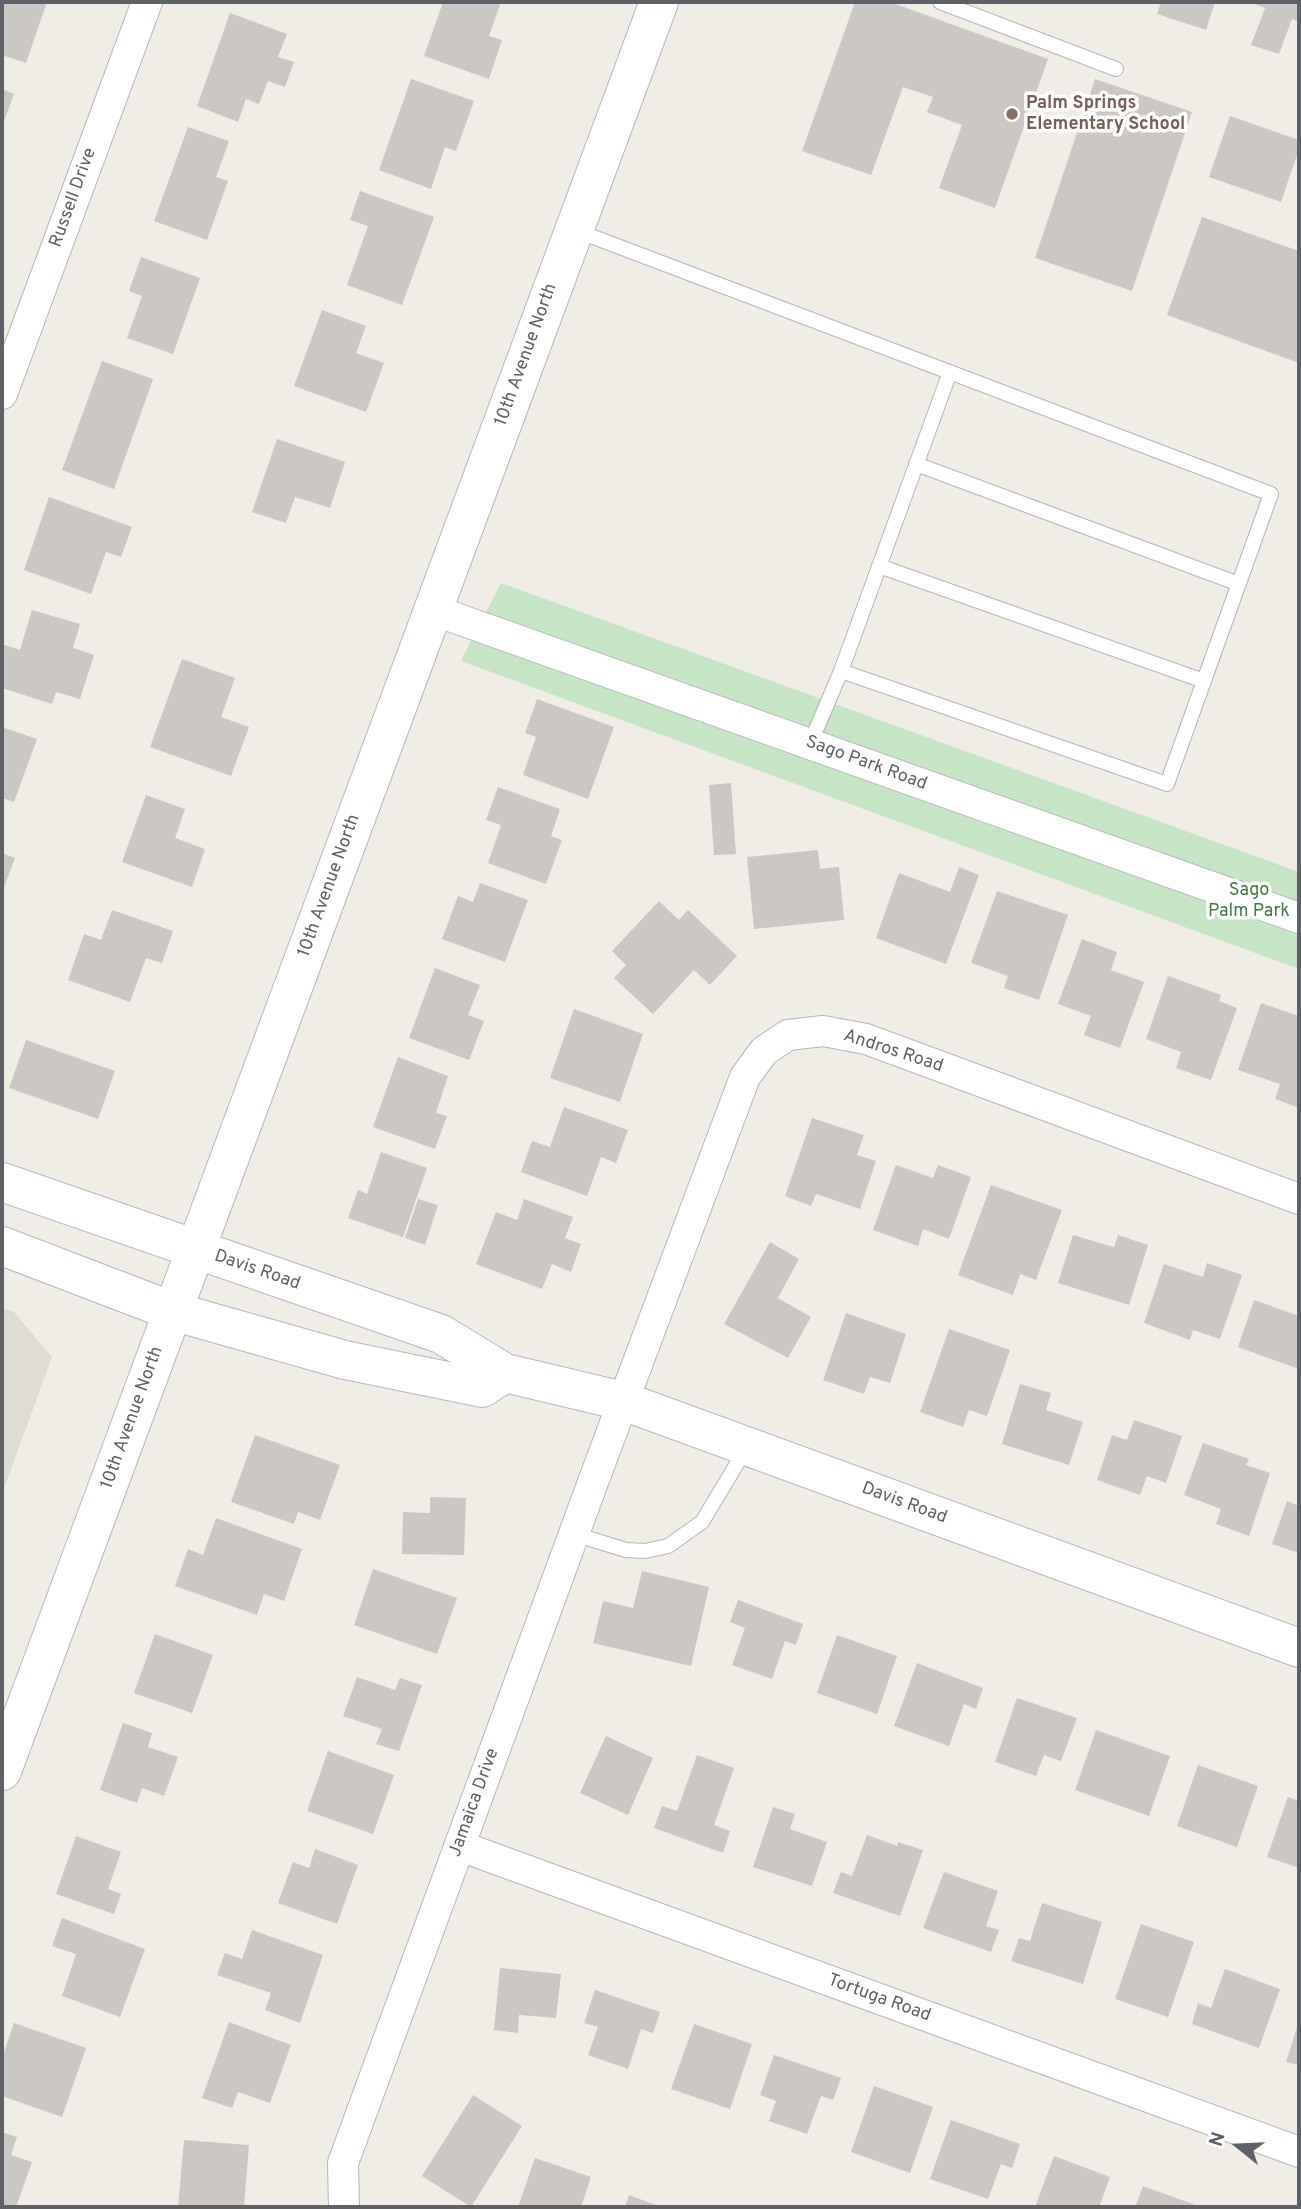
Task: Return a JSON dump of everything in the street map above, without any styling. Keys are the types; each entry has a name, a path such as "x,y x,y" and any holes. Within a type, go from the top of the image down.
{"street":[{"name":"Russell Drive","path":"2,394 147,2"},
{"name":"10th Avenue North","path":"2,1771 659,2"},
{"name":"Sago Park Road","path":"433,610 1299,918"},
{"name":"Andros Road","path":"623,1401 745,1077 764,1051 788,1035 823,1031 866,1039 1299,1199"},
{"name":"Davis Road","path":"2,1182 441,1334 505,1373 623,1401 1299,1648"},
{"path":"2,1246 172,1311 345,1360 482,1388 505,1373"},
{"name":"Jamaica Drive","path":"344,2207 343,2163 623,1401"},
{"name":"Tortuga Road","path":"460,1846 1299,2152"}],"lane":[{"path":"940,2 1116,69"},
{"path":"574,229 1271,494 1167,784 841,671"},
{"path":"810,744 841,671 950,372"},
{"path":"916,464 1239,584"},
{"path":"879,566 1205,681"},
{"path":"574,1534 626,1550 645,1551 668,1546 702,1522 747,1447"}],"shaded area":[{"path":"2,1308 14,1312 52,1357 2,1494"}],"green space":[{"name":"Sago Palm Park","path":"501,583 1299,872 1299,969 461,661"}],"building":[{"path":"2,2 47,2 26,63 2,55"},
{"path":"443,2 501,2 489,36 502,40 489,79 424,56"},
{"path":"855,2 890,2 1048,59 995,208 939,188 962,125 927,112 933,97 903,87 871,175 802,151"},
{"path":"1161,2 1215,2 1206,30 1157,14"},
{"path":"1249,2 1299,2 1299,22 1292,19 1279,54 1251,45 1265,8"},
{"path":"230,13 287,34 278,57 294,62 285,87 268,81 259,104 246,99 238,122 197,106"},
{"path":"411,79 474,101 456,151 445,147 431,189 379,170"},
{"path":"1095,79 1192,112 1132,291 1035,258"},
{"path":"2,89 14,94 2,127"},
{"path":"1230,116 1299,140 1299,149 1281,202 1209,177"},
{"path":"188,127 229,141 216,177 228,181 207,240 154,221"},
{"path":"360,191 434,217 402,305 347,285 368,226 350,220"},
{"path":"1202,217 1299,251 1299,363 1167,315"},
{"path":"141,257 200,278 173,354 127,338 142,296 129,291"},
{"path":"322,310 366,326 356,353 384,363 366,412 294,386"},
{"path":"102,361 153,379 114,489 62,470"},
{"path":"277,439 345,462 330,508 295,497 286,523 252,512"},
{"path":"49,497 132,527 121,557 106,552 91,594 24,570"},
{"path":"32,610 80,624 73,648 94,655 80,699 56,692 52,704 2,688 2,644 20,650"},
{"path":"182,659 235,678 221,717 249,727 231,776 150,747"},
{"path":"537,699 614,727 588,799 523,775 536,737 525,733"},
{"path":"2,727 37,739 14,802 2,798"},
{"path":"731,783 736,854 714,855 709,785"},
{"path":"498,787 560,809 551,836 562,840 546,884 488,863 501,825 486,820"},
{"path":"146,795 185,809 175,838 205,849 192,887 122,862"},
{"path":"818,850 820,869 839,867 844,920 754,929 747,857"},
{"path":"2,853 15,858 2,893"},
{"path":"959,867 979,875 946,964 876,938 899,873 950,892"},
{"path":"480,883 528,900 505,962 442,939 458,896 473,902"},
{"path":"997,891 1068,915 1039,1000 1004,988 1008,976 971,963"},
{"path":"659,901 679,920 688,910 737,956 710,985 694,970 653,1014 614,978 626,965 612,951"},
{"path":"112,910 173,931 162,963 146,958 130,1002 68,980 84,934 101,940"},
{"path":"1082,939 1117,952 1111,970 1144,982 1120,1048 1084,1035 1091,1016 1058,1004"},
{"path":"435,968 480,985 468,1015 484,1021 469,1060 409,1038"},
{"path":"1168,976 1221,995 1219,1001 1237,1008 1211,1080 1176,1068 1181,1052 1146,1039"},
{"path":"1261,1003 1299,1016 1299,1108 1275,1099 1280,1084 1238,1070"},
{"path":"574,1009 643,1034 620,1102 550,1078"},
{"path":"26,1040 115,1071 98,1119 9,1088"},
{"path":"398,1057 448,1076 436,1113 447,1116 435,1149 373,1127"},
{"path":"564,1107 628,1130 616,1163 601,1157 587,1196 521,1172 532,1141 550,1147"},
{"path":"812,1118 864,1135 857,1155 876,1161 860,1209 816,1194 811,1206 785,1196"},
{"path":"381,1152 427,1168 403,1237 348,1218 358,1190 367,1194"},
{"path":"896,1165 933,1178 938,1165 971,1177 949,1239 923,1229 918,1246 873,1230"},
{"path":"991,1185 1062,1210 1036,1280 1020,1274 1013,1295 958,1275"},
{"path":"418,1199 438,1205 425,1245 405,1238"},
{"path":"524,1199 573,1217 565,1238 581,1244 571,1272 552,1264 542,1289 476,1264 496,1212 517,1220"},
{"path":"1073,1235 1114,1247 1118,1235 1148,1245 1129,1305 1058,1283"},
{"path":"770,1242 799,1259 778,1298 811,1317 788,1358 724,1324"},
{"path":"1207,1263 1242,1275 1220,1339 1193,1330 1190,1340 1144,1323 1164,1264 1203,1277"},
{"path":"1254,1300 1299,1316 1299,1369 1238,1347"},
{"path":"846,1313 906,1334 890,1383 870,1377 864,1394 823,1380"},
{"path":"949,1329 1010,1350 987,1416 969,1410 963,1427 920,1412"},
{"path":"1020,1384 1051,1393 1046,1410 1083,1422 1069,1465 1002,1444"},
{"path":"1134,1420 1182,1436 1166,1483 1147,1476 1140,1495 1097,1480 1112,1435 1127,1440"},
{"path":"255,1435 340,1465 320,1520 298,1512 294,1524 231,1502"},
{"path":"1203,1443 1249,1459 1246,1465 1270,1473 1249,1536 1216,1524 1221,1509 1184,1495"},
{"path":"430,1497 466,1498 464,1555 402,1554 403,1512 430,1513"},
{"path":"1287,1501 1299,1506 1299,1553 1272,1544"},
{"path":"216,1518 302,1549 284,1601 264,1594 257,1615 175,1586 188,1549 203,1555"},
{"path":"373,1569 457,1598 437,1654 354,1625"},
{"path":"642,1571 709,1587 691,1666 593,1643 603,1601 633,1608"},
{"path":"738,1600 803,1624 796,1645 785,1641 772,1679 732,1665 745,1628 730,1622"},
{"path":"155,1634 213,1655 192,1713 134,1693"},
{"path":"837,1635 897,1656 877,1714 817,1693"},
{"path":"917,1663 983,1688 976,1709 964,1704 949,1746 894,1726"},
{"path":"357,1677 395,1690 400,1678 422,1685 399,1751 376,1744 382,1729 343,1716"},
{"path":"1017,1698 1077,1718 1061,1761 1044,1755 1036,1776 995,1762"},
{"path":"123,1723 152,1733 148,1747 178,1757 164,1796 142,1788 137,1803 100,1790"},
{"path":"1096,1730 1170,1756 1149,1816 1075,1790"},
{"path":"606,1736 653,1758 628,1815 580,1793"},
{"path":"328,1751 394,1775 373,1834 307,1811"},
{"path":"697,1755 734,1768 714,1825 730,1831 723,1853 654,1828 662,1806 677,1811"},
{"path":"1198,1765 1258,1786 1237,1847 1177,1826"},
{"path":"1288,1797 1299,1801 1299,1868 1267,1857"},
{"path":"773,1807 795,1814 790,1829 827,1842 812,1886 753,1867"},
{"path":"867,1835 897,1846 898,1842 923,1850 900,1916 833,1893 841,1872 852,1876"},
{"path":"76,1836 121,1852 108,1889 121,1894 114,1914 56,1894"},
{"path":"315,1849 358,1865 337,1924 278,1903 293,1862 309,1868"},
{"path":"944,1872 998,1891 986,1926 999,1930 991,1952 923,1928"},
{"path":"1042,1903 1102,1922 1083,1984 1011,1961 1019,1938 1030,1941"},
{"path":"62,1918 145,1949 120,2017 62,1996 76,1954 52,1946"},
{"path":"1141,1924 1194,1942 1168,2017 1115,1999"},
{"path":"252,1930 323,1955 300,2023 265,2010 271,1993 217,1975 225,1953 242,1959"},
{"path":"500,1968 561,1974 556,2018 519,2015 518,2033 494,2030"},
{"path":"1225,1969 1280,1989 1259,2048 1192,2024 1198,2003 1211,2008"},
{"path":"595,1990 660,2012 653,2033 641,2029 628,2069 588,2055 598,2027 584,2023"},
{"path":"1299,2021 1299,2065 1286,2062"},
{"path":"229,2022 291,2045 270,2103 238,2092 232,2108 202,2098"},
{"path":"14,2023 86,2048 62,2117 2,2096 2,2058"},
{"path":"694,2024 752,2044 730,2109 671,2089"},
{"path":"774,2055 841,2078 833,2100 821,2096 807,2134 769,2121 776,2101 760,2095"},
{"path":"874,2086 933,2107 910,2173 851,2152"},
{"path":"473,2095 522,2126 471,2207 422,2176"},
{"path":"951,2120 1020,2144 1012,2168 1001,2164 988,2199 930,2179"},
{"path":"2,2132 17,2137 11,2155 32,2162 16,2207 2,2207"},
{"path":"184,2140 249,2145 244,2207 178,2207"},
{"path":"1054,2156 1110,2177 1099,2207 1035,2207"},
{"path":"535,2158 591,2177 581,2207 518,2207"},
{"path":"1143,2186 1201,2207 1135,2207"},
{"path":"629,2195 661,2207 625,2207"}],"place":[{"name":"Palm Springs Elementary School","path":"1012,114"}]}
